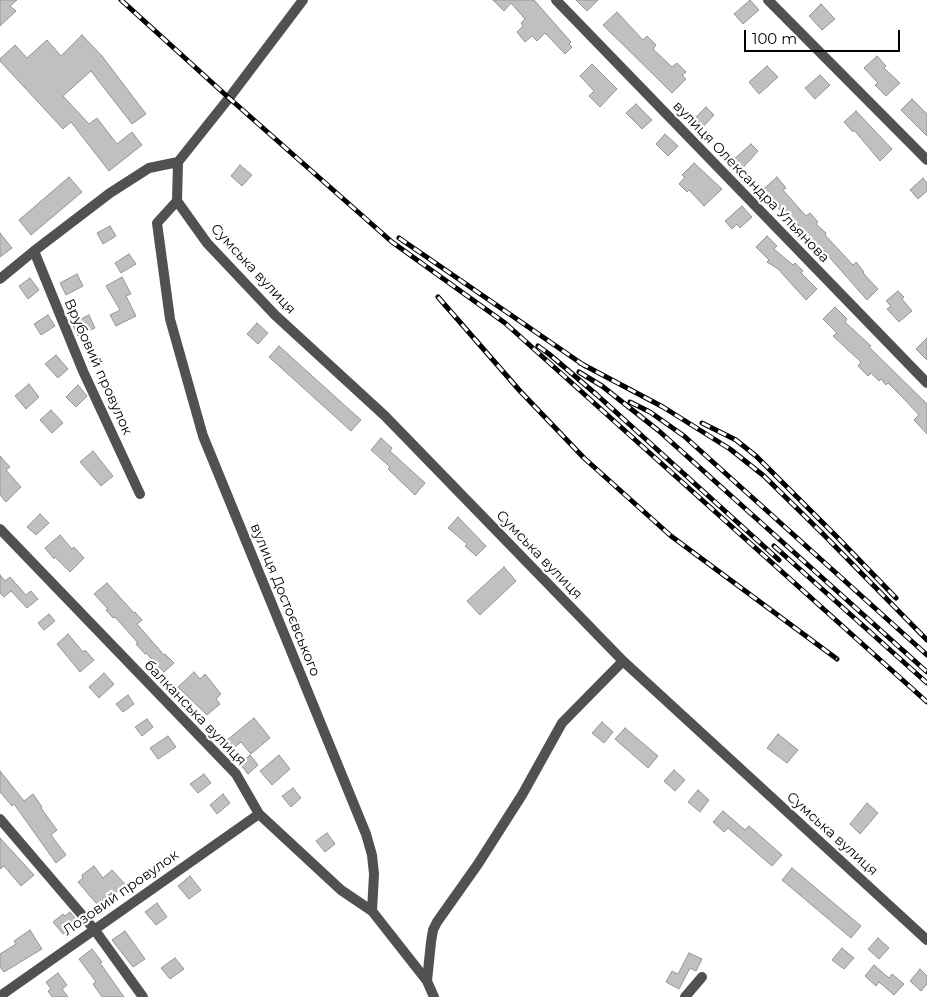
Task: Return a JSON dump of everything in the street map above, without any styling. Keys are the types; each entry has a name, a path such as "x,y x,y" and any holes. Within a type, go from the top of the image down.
{"street":[{"path":"177,201 178,162 303,0"},
{"name":"вулиця Олександра Ульянова","path":"556,0 927,383"},
{"path":"768,0 927,160"},
{"path":"0,279 110,193 149,168 178,162"},
{"name":"Сумська вулиця","path":"177,201 207,243 275,315 385,416 623,661 927,940"},
{"name":"вулиця Достоєвського","path":"177,201 157,223 170,319 203,436 366,834 372,855 374,874 372,911"},
{"name":"Врубовий провулок","path":"34,251 83,371 140,494"},
{"name":"балканська вулиця","path":"0,529 236,774 258,814 341,890 372,911"},
{"path":"427,981 433,930 437,922 478,864 522,795 562,723 623,661"},
{"name":"Лозовий провулок","path":"0,996 258,814"},
{"path":"0,819 94,929 143,997"},
{"path":"372,911 427,981 434,997"},
{"path":"685,997 702,977"}],"building":[{"path":"0,0 17,0 10,6 16,11 0,26"},
{"path":"493,0 534,0 571,42 569,44 572,47 565,54 545,33 537,41 532,36 525,42 517,32 523,26 521,23 525,19 511,3 504,11"},
{"path":"576,0 598,0 587,11"},
{"path":"750,0 759,10 743,24 734,14"},
{"path":"821,4 835,19 822,30 809,16"},
{"path":"617,12 643,40 647,36 656,45 653,49 672,67 677,63 686,72 682,75 686,79 672,93 603,25"},
{"path":"82,35 102,56 146,114 132,124 91,71 63,96 89,124 97,118 117,144 132,132 142,145 109,171 71,122 63,129 0,61 15,45 27,58 47,40 61,56"},
{"path":"877,56 886,66 884,68 900,83 886,96 875,85 878,83 864,68"},
{"path":"592,64 617,89 600,107 589,96 594,91 580,76"},
{"path":"767,66 778,77 759,94 749,82"},
{"path":"820,75 830,85 815,99 805,88"},
{"path":"912,99 927,114 927,136 901,110"},
{"path":"636,104 652,120 642,129 626,113"},
{"path":"706,107 714,115 703,127 694,119"},
{"path":"856,111 892,149 880,161 854,130 853,132 844,122"},
{"path":"665,134 678,146 668,156 656,144"},
{"path":"751,144 758,151 741,170 732,161"},
{"path":"694,163 722,189 704,206 689,190 687,192 679,184 685,177 682,175"},
{"path":"240,165 252,175 242,186 231,176"},
{"path":"69,177 82,192 31,235 19,220"},
{"path":"777,177 786,188 783,190 806,216 810,213 818,222 816,224 826,233 825,235 853,265 856,262 863,273 878,289 867,300 788,213 785,215 761,191"},
{"path":"923,178 927,183 927,191 918,199 910,190"},
{"path":"742,206 752,217 740,228 737,224 732,229 725,221"},
{"path":"110,226 116,236 103,244 97,233"},
{"path":"0,233 12,248 0,257"},
{"path":"767,236 777,246 774,249 793,265 795,263 803,271 801,273 817,289 806,300 778,269 767,262 769,260 756,247"},
{"path":"129,254 136,264 121,273 115,263"},
{"path":"77,274 83,286 66,295 60,283"},
{"path":"122,277 131,294 126,296 136,316 116,326 110,315 120,310 106,286"},
{"path":"30,278 39,290 28,299 19,286"},
{"path":"898,291 912,311 899,322 887,309 891,306 886,301"},
{"path":"835,307 847,319 845,322 927,404 927,434 914,420 919,415 902,397 888,383 886,385 881,379 879,381 871,373 868,376 858,366 861,362 833,336 837,333 823,319"},
{"path":"48,315 55,326 41,335 34,324"},
{"path":"89,315 95,328 78,336 72,323"},
{"path":"257,323 268,333 258,344 247,334"},
{"path":"927,338 927,360 916,349"},
{"path":"279,346 361,420 351,431 269,357"},
{"path":"56,355 68,369 58,378 45,364"},
{"path":"29,384 39,397 26,409 15,396"},
{"path":"78,385 87,396 76,407 66,397"},
{"path":"51,410 63,423 52,433 40,420"},
{"path":"381,438 392,448 390,451 425,483 415,495 388,469 390,467 371,450"},
{"path":"93,451 113,476 101,486 80,462"},
{"path":"0,456 10,467 6,470 21,487 6,502 0,495"},
{"path":"40,514 49,523 36,535 27,527"},
{"path":"458,517 486,546 476,556 465,546 467,544 448,528"},
{"path":"60,535 72,549 74,547 84,558 70,572 55,557 54,559 45,548"},
{"path":"504,567 516,581 480,615 467,601"},
{"path":"0,575 5,581 10,577 26,595 31,591 38,599 27,608 11,591 4,597 0,593"},
{"path":"107,583 142,620 137,624 164,655 174,663 164,672 136,644 138,643 115,617 113,618 106,610 108,609 94,594"},
{"path":"49,614 55,621 44,630 38,623"},
{"path":"68,634 83,652 85,650 94,660 80,672 57,644"},
{"path":"194,672 200,679 205,674 221,694 216,699 220,704 207,715 178,687"},
{"path":"104,673 114,684 99,698 89,687"},
{"path":"128,695 134,704 123,712 116,704"},
{"path":"254,718 270,738 251,754 241,742 234,748 227,740"},
{"path":"147,719 153,727 142,736 135,727"},
{"path":"602,722 613,732 604,743 592,733"},
{"path":"625,728 658,756 648,768 615,739"},
{"path":"778,734 798,750 787,763 767,748"},
{"path":"168,736 176,747 158,759 150,748"},
{"path":"250,755 258,765 248,774 240,764"},
{"path":"279,755 290,769 272,785 260,771"},
{"path":"674,770 685,780 675,791 664,781"},
{"path":"0,771 24,801 33,794 57,830 51,835 66,855 56,863 14,804 12,806 0,792"},
{"path":"204,774 211,783 198,793 190,784"},
{"path":"293,788 301,798 291,807 282,796"},
{"path":"698,790 709,800 700,812 688,802"},
{"path":"223,794 230,803 217,814 210,805"},
{"path":"867,803 878,813 860,834 850,824"},
{"path":"723,811 745,830 749,826 782,855 772,866 728,828 724,832 713,822"},
{"path":"327,833 335,844 325,852 316,841"},
{"path":"0,838 34,875 21,886 4,866 0,869"},
{"path":"94,866 103,878 112,870 125,884 106,901 109,904 102,910 78,882 83,878 82,875"},
{"path":"792,868 861,926 851,938 782,880"},
{"path":"190,876 201,890 189,899 178,886"},
{"path":"157,903 167,917 156,925 145,912"},
{"path":"70,912 78,922 63,934 53,922 63,914 65,916"},
{"path":"30,930 42,949 4,972 0,967 0,954 16,944 14,941"},
{"path":"125,931 145,959 133,967 112,940"},
{"path":"878,938 889,948 879,959 868,949"},
{"path":"842,948 854,958 844,969 832,960"},
{"path":"92,949 124,997 102,997 93,984 96,982 79,959"},
{"path":"689,953 702,959 696,971 690,968 679,989 666,982 672,971 678,974"},
{"path":"175,958 184,969 170,979 161,968"},
{"path":"874,965 889,978 892,974 904,984 894,995 879,982 876,986 865,976"},
{"path":"920,969 927,976 927,984 921,991 910,981"},
{"path":"58,973 67,985 62,989 68,997 52,997 48,991 51,989 46,982"}],"railway":[{"path":"121,0 392,242 505,323 927,702"},
{"path":"399,238 585,366"},
{"path":"438,297 520,391 584,458 671,536 837,659"},
{"path":"538,346 597,395 779,560"},
{"path":"580,363 663,407 730,449 764,476 927,640"},
{"path":"579,372 602,386 659,431 927,672"},
{"path":"630,402 650,412 684,436 927,655"},
{"path":"702,423 736,440 756,456 896,598"},
{"path":"774,546 927,683"}]}
